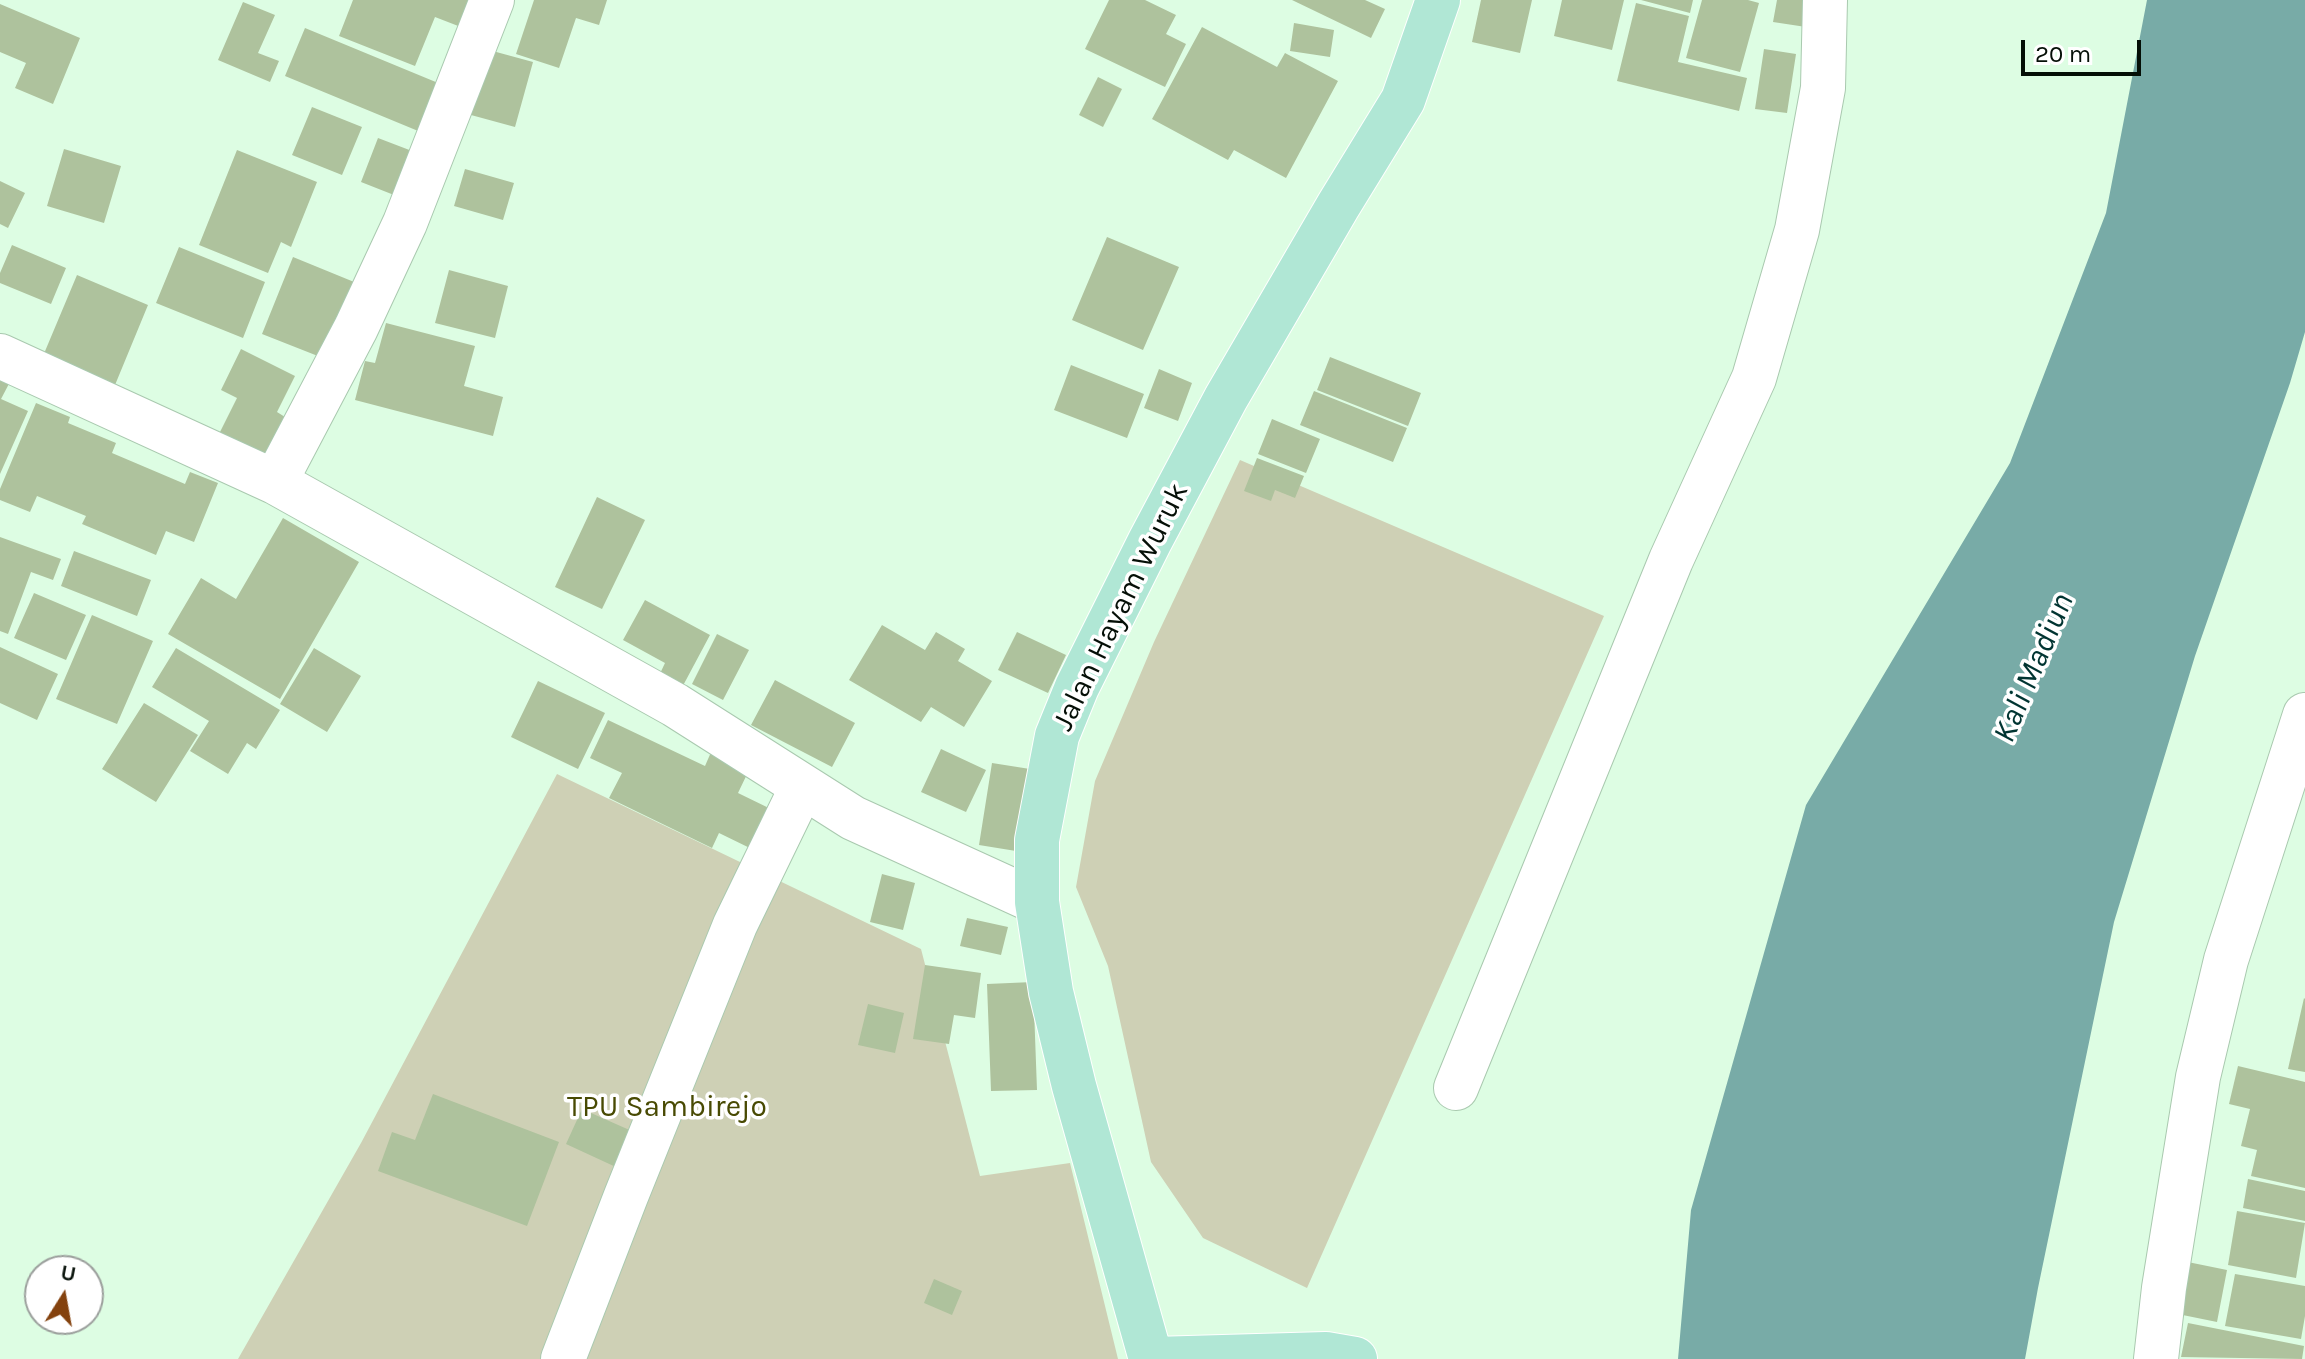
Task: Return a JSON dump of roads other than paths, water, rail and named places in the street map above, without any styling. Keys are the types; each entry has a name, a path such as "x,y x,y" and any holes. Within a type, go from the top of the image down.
{"main road":[{"name":"Jalan Hayam Wuruk","path":"1355,1359 1326,1354 1152,1359 1074,1086 1051,992 1037,902 1037,840 1057,736 1077,687 1226,398 1403,100 1438,0"}],"street":[{"path":"275,482 356,328 405,223 492,0"},
{"path":"1456,1088 1671,560 1754,378 1797,230 1823,88 1825,0"},
{"path":"0,356 275,482 675,705 853,818 1037,902"},
{"path":"2156,1359 2164,1288 2198,1077 2226,960 2305,715"},
{"path":"563,1359 735,925 802,787"}],"water":[{"name":"Kali Madiun","path":"2147,0 2305,0 2305,332 2195,656 2114,922 2025,1359 1678,1359 1691,1210 1806,805 2010,463 2106,213"}],"park label":[{"name":"TPU Sambirejo","path":"667,1107"}]}
